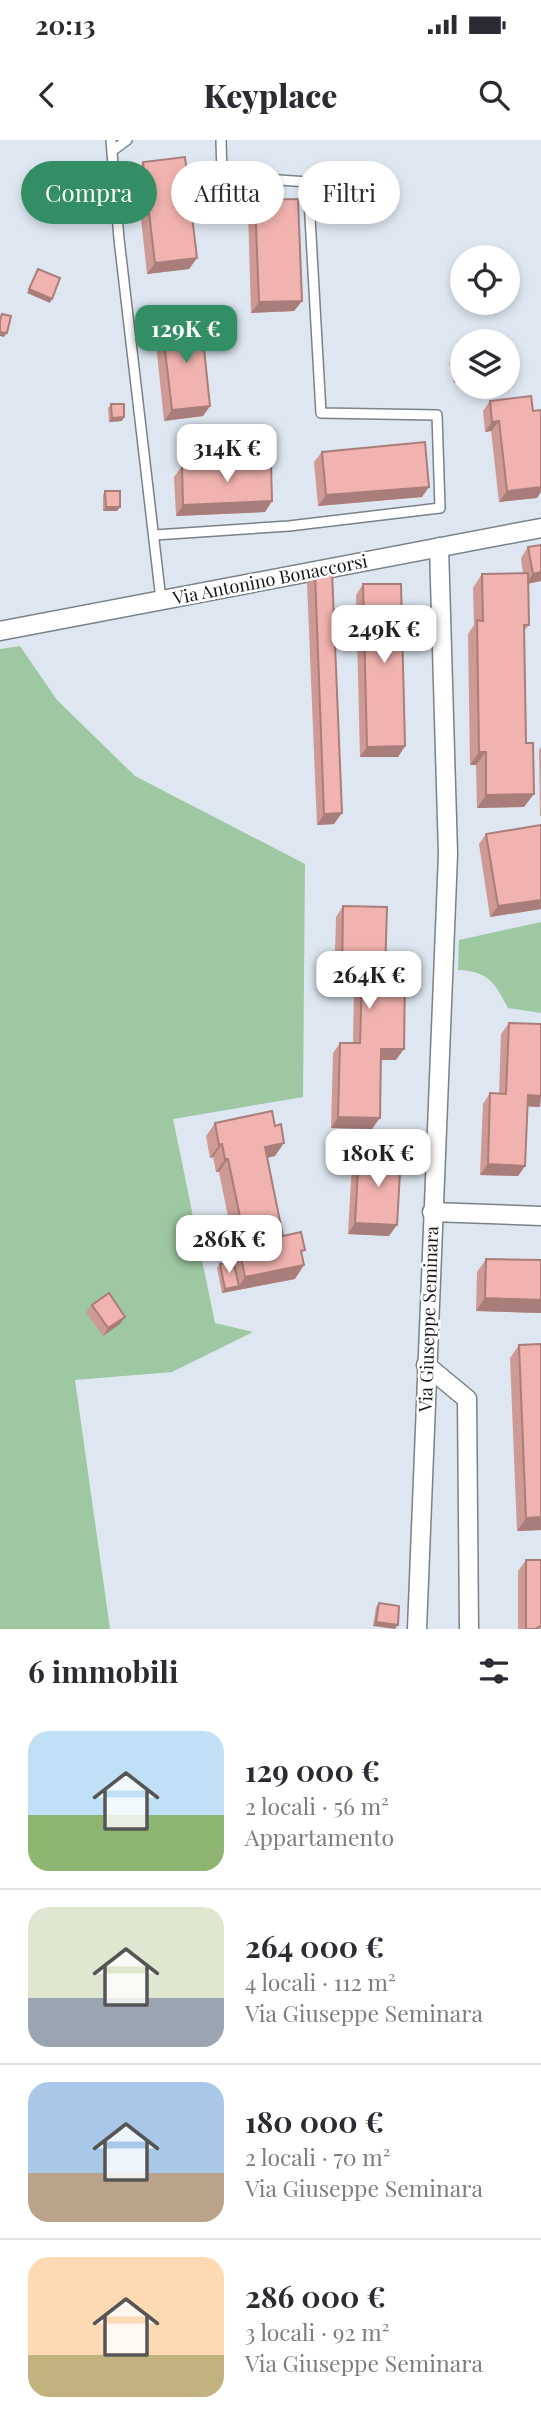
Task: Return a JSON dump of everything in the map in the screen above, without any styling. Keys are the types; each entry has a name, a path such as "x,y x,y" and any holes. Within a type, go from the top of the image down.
{"street":[{"name":"Via Antonino Bonaccorsi","path":"0,631 541,528"},
{"name":"Via Giuseppe Seminara","path":"417,1629 448,855 439,547"},
{"path":"432,1213 541,1216"},
{"path":"426,1365 467,1399 469,1629"}],"lane":[{"path":"111,140 119,239 161,600"},
{"path":"112,151 127,140"},
{"path":"155,536 289,526 440,508 437,415 321,413 308,182 222,176 221,140"}],"green space":[{"path":"20,646 57,700 135,776 305,864 303,1097 173,1119 215,1323 253,1332 172,1372 75,1380 110,1629 0,1629 0,649"},
{"path":"541,922 541,1013 508,1008 494,985 484,976 458,970 459,940"}],"building":[{"path":"185,157 185,161 171,161 171,224 193,224 197,258 155,263 150,224 157,224 157,161 151,161"},
{"path":"284,199 298,199 302,301 259,302 256,224 284,224"},
{"path":"38,269 60,278 52,299 29,289"},
{"path":"2,314 11,316 7,333 0,332"},
{"path":"201,320 210,406 172,410 162,324"},
{"path":"531,396 533,411 541,410 541,487 507,491 499,421 492,422 490,401"},
{"path":"111,404 124,404 124,417 112,418"},
{"path":"425,442 429,487 326,495 322,452"},
{"path":"271,463 272,501 183,505 182,466"},
{"path":"105,491 120,491 120,507 106,507"},
{"path":"541,545 541,572 533,574 528,547"},
{"path":"332,571 342,813 324,814 315,572"},
{"path":"528,573 529,625 524,625 526,743 533,743 534,794 486,795 486,752 479,752 477,620 483,621 482,574"},
{"path":"363,584 401,584 405,746 367,747"},
{"path":"541,825 541,900 498,906 486,834"},
{"path":"343,906 387,907 385,976 405,977 404,1049 381,1049 380,1118 338,1117 340,1043 360,1043 362,978 342,977"},
{"path":"509,1023 541,1024 541,1096 528,1095 525,1166 488,1164 490,1093 506,1094"},
{"path":"272,1111 275,1126 281,1124 284,1143 265,1147 283,1236 301,1232 305,1250 301,1251 304,1265 245,1277 240,1252 247,1250 228,1159 225,1159 222,1144 219,1145 215,1123"},
{"path":"359,1153 401,1155 397,1225 355,1223"},
{"path":"486,1259 541,1260 541,1300 485,1298"},
{"path":"233,1261 239,1286 225,1289 220,1264"},
{"path":"109,1293 125,1317 108,1328 92,1305"},
{"path":"541,1344 541,1517 526,1518 519,1345"},
{"path":"526,1560 541,1560 541,1626 535,1629 526,1629"},
{"path":"379,1603 399,1606 398,1625 376,1622"}]}
